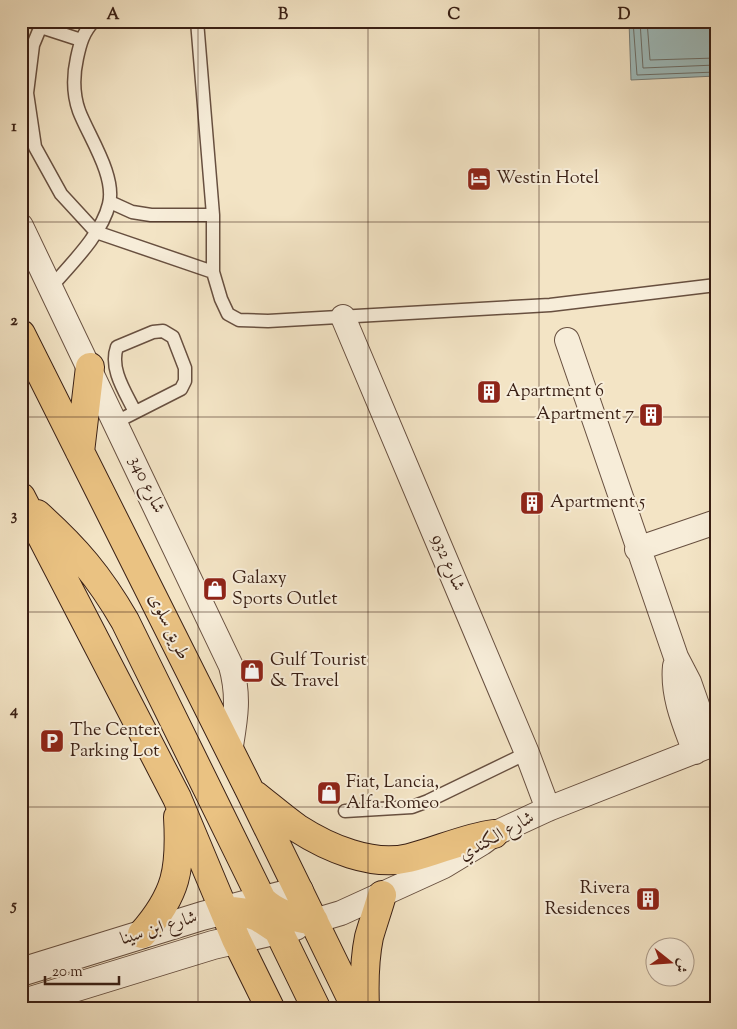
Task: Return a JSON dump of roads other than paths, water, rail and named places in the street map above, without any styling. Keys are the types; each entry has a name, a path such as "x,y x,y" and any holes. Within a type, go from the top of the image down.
{"main road":[{"name":"طريق سلوى","path":"21,334 250,791 356,1008"},
{"path":"80,452 90,367"},
{"path":"23,500 177,798 236,939 270,1008"},
{"path":"23,500 66,540 113,599 262,900 269,907 286,916 314,921"},
{"path":"250,791 292,824 313,837 345,851 379,860 408,858 476,836 494,834"},
{"path":"142,934 168,900 175,880 180,848 177,798"},
{"path":"365,1008 363,983 365,958 382,895"},
{"path":"224,910 236,910 253,915 278,930 316,1008"}],"street":[{"name":"شارع 340","path":"21,226 90,367 126,417 231,666 237,697 230,752"},
{"name":"شارع 932","path":"343,317 527,753 548,810"},
{"path":"566,340 676,657 674,672 678,702 707,747"},
{"path":"637,548 716,522"},
{"name":"شارع الكندي","path":"278,930 341,913 444,866 482,844 494,834 548,810 707,747"},
{"name":"شارع ابن سينا","path":"21,972 224,910 299,891"},
{"name":"شارع ابن سينا","path":"21,1004 213,945 278,930"}],"lane":[{"path":"51,287 96,232 105,218 110,202 108,176 78,109 73,87 80,40 94,21"},
{"path":"197,21 213,216 213,272 221,299 228,314 238,320 268,321 550,305 716,286"},
{"path":"80,40 39,23 33,45 27,93 35,147 61,194 96,232 213,272"},
{"path":"110,202 132,212 152,215 213,216"},
{"path":"162,331 173,337 185,368 185,381 181,389 126,417 114,357 117,348 152,332 162,331"},
{"path":"345,810 412,806 428,801 527,753"}],"water":[{"path":"629,21 716,21 716,76 631,80"}],"place":[{"name":"Westin Hotel","path":"479,179"},
{"name":"Apartment 6","path":"489,392"},
{"name":"Apartment 7","path":"651,415"},
{"name":"Apartment 5","path":"532,503"},
{"name":"Galaxy Sports Outlet","path":"215,589"},
{"name":"Gulf Tourist & Travel","path":"252,671"},
{"name":"The Center Parking Lot","path":"52,741"},
{"name":"Fiat, Lancia, Alfa Romeo","path":"329,793"},
{"name":"Rivera Residences","path":"648,899"}]}
